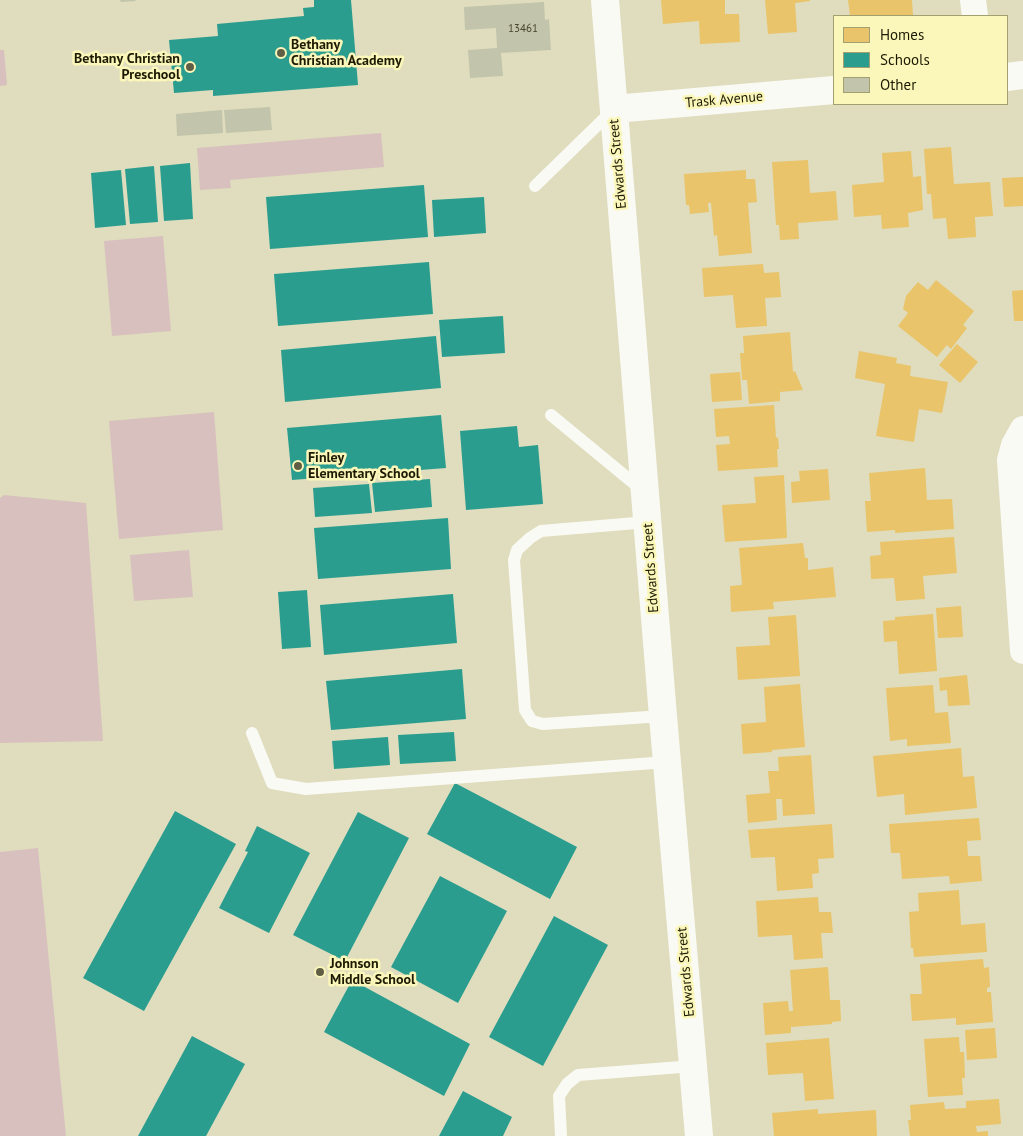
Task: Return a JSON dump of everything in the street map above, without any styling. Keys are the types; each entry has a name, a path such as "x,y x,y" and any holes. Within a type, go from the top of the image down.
{"street":[{"name":"Edwards Street","path":"605,0 699,1136"},
{"path":"973,0 974,15"},
{"path":"1008,77 1023,76"},
{"name":"Trask Avenue","path":"614,109 833,90"},
{"path":"1022,430 1014,445 1010,460 1023,651"}],"lane":[{"path":"535,186 614,109"},
{"path":"551,415 645,493"},
{"path":"648,522 541,531 517,550 514,560 525,710 532,721 543,724 663,716"},
{"path":"252,733 272,783 306,789 667,762"},
{"path":"561,1136 559,1096 567,1084 578,1075 694,1066"}],"shaded area":[{"path":"0,50 4,50 7,85 0,86"},
{"path":"381,133 384,167 230,180 231,188 200,190 197,148"},
{"path":"163,236 171,331 112,336 104,241"},
{"path":"214,412 223,530 119,539 109,421"},
{"path":"4,495 86,503 103,741 0,743 0,498"},
{"path":"189,550 193,597 134,601 130,555"},
{"path":"38,848 66,1136 0,1136 0,852"}],"building: Homes":[{"path":"661,0 725,0 725,14 739,14 740,42 700,44 699,21 663,24"},
{"path":"765,0 810,0 795,3 797,32 768,34"},
{"path":"848,0 912,0 913,15 850,15"},
{"path":"951,147 954,184 990,182 993,216 975,217 976,237 948,239 946,218 933,219 931,194 927,194 924,149"},
{"path":"911,151 913,177 921,176 923,210 908,213 909,227 882,229 881,215 854,217 852,185 884,182 882,153"},
{"path":"808,160 810,193 836,191 838,220 798,223 799,239 780,240 779,225 776,225 772,162"},
{"path":"746,170 746,179 755,179 757,202 748,203 752,253 719,256 717,235 714,236 711,203 708,203 709,212 690,214 689,205 686,205 684,174"},
{"path":"1023,177 1023,206 1004,207 1002,178"},
{"path":"763,264 764,273 779,272 781,297 765,298 767,326 736,328 733,295 704,297 702,268"},
{"path":"936,280 974,311 963,325 967,328 951,349 947,345 937,357 898,326 908,313 903,309 906,296 918,282 928,290"},
{"path":"1023,290 1023,321 1014,321 1012,291"},
{"path":"790,332 793,372 795,371 803,390 780,392 780,401 749,404 747,380 742,380 740,353 744,353 743,336"},
{"path":"957,344 978,362 960,383 939,365"},
{"path":"859,351 897,358 896,363 911,366 910,376 948,382 942,413 919,409 914,442 876,436 885,384 855,378"},
{"path":"740,372 742,400 712,402 710,374"},
{"path":"774,405 776,438 778,437 779,449 777,449 778,467 718,471 716,445 730,444 729,436 716,437 714,409"},
{"path":"925,468 927,500 952,499 954,529 895,533 895,530 867,532 865,501 871,501 869,473"},
{"path":"828,469 830,500 792,503 791,482 800,481 799,471"},
{"path":"784,475 787,538 725,542 722,505 756,503 754,477"},
{"path":"954,537 957,573 923,576 925,599 896,601 894,578 871,579 870,556 881,555 880,542"},
{"path":"803,543 805,558 808,558 808,570 833,567 836,597 773,602 774,609 731,612 730,586 742,585 739,548"},
{"path":"961,606 963,637 938,638 936,608"},
{"path":"933,614 937,671 899,674 897,641 884,642 883,621 895,620 895,617"},
{"path":"796,615 800,676 738,680 736,647 770,645 768,617"},
{"path":"967,675 970,705 948,706 947,690 940,691 939,678"},
{"path":"800,684 805,747 743,754 741,724 766,722 764,687"},
{"path":"933,685 935,713 948,712 951,743 907,746 907,739 890,741 886,688"},
{"path":"961,748 963,777 974,776 977,808 905,815 904,794 877,797 873,756"},
{"path":"811,755 815,814 783,816 782,799 776,799 777,820 748,823 746,795 770,793 768,771 779,771 778,757"},
{"path":"979,818 981,840 967,841 968,856 980,856 982,881 950,884 949,876 902,879 900,853 891,853 889,824"},
{"path":"832,824 834,858 818,859 819,873 812,874 813,888 777,891 775,857 751,858 748,830"},
{"path":"959,890 961,925 985,923 987,952 914,957 913,948 911,948 909,912 919,911 918,893"},
{"path":"818,897 819,912 831,912 833,933 821,933 823,958 794,960 792,935 758,937 756,901"},
{"path":"983,959 984,968 989,967 990,987 987,988 987,992 991,992 993,1022 956,1025 956,1018 912,1021 910,994 922,994 920,964"},
{"path":"828,967 830,1000 840,1000 841,1021 832,1022 832,1024 791,1027 791,1033 765,1035 763,1003 788,1001 789,1011 793,1011 790,970"},
{"path":"995,1028 997,1058 967,1060 965,1030"},
{"path":"959,1037 960,1052 964,1052 965,1078 962,1078 963,1095 928,1097 924,1039"},
{"path":"829,1038 834,1099 805,1101 803,1073 768,1075 766,1043"},
{"path":"999,1099 1001,1124 976,1126 977,1132 988,1131 988,1136 910,1136 908,1120 911,1120 910,1105 944,1102 945,1109 966,1108 966,1101"},
{"path":"818,1109 818,1114 876,1110 877,1136 774,1136 772,1113"}],"building: Schools":[{"path":"314,0 351,0 358,85 213,96 213,90 174,93 169,40 218,36 217,24 304,16 303,8 314,7"},
{"path":"190,163 193,219 164,221 160,166"},
{"path":"154,166 158,222 130,224 125,169"},
{"path":"121,170 126,225 95,228 91,173"},
{"path":"424,185 428,237 270,249 266,197"},
{"path":"484,197 486,233 434,237 432,200"},
{"path":"429,262 433,314 278,326 274,274"},
{"path":"503,316 505,353 442,357 439,320"},
{"path":"436,336 441,388 285,402 281,350"},
{"path":"441,415 446,468 292,480 287,428"},
{"path":"517,426 519,447 538,445 543,504 466,510 460,431"},
{"path":"430,479 432,507 375,512 372,483"},
{"path":"369,484 372,513 315,517 313,488"},
{"path":"448,518 451,569 318,579 314,528"},
{"path":"307,590 311,647 282,649 278,592"},
{"path":"453,594 457,643 324,655 320,605"},
{"path":"462,669 466,719 331,730 326,681"},
{"path":"454,732 456,761 400,764 398,735"},
{"path":"388,737 390,765 334,769 332,741"},
{"path":"455,783 577,847 550,899 427,834"},
{"path":"175,811 236,844 144,1011 83,978"},
{"path":"358,812 409,838 345,961 293,935"},
{"path":"257,826 310,853 269,933 219,908 248,852 245,851"},
{"path":"440,876 507,911 458,1003 391,967"},
{"path":"554,916 608,945 543,1066 489,1037"},
{"path":"352,980 470,1044 444,1096 324,1032"},
{"path":"192,1036 245,1064 206,1136 138,1136"},
{"path":"463,1091 512,1117 503,1136 439,1136"}],"building: Other":[{"path":"120,0 135,0 136,1 121,2"},
{"path":"544,2 545,20 549,19 551,50 501,53 503,76 470,78 468,50 497,48 496,28 465,30 464,7"},
{"path":"270,107 272,130 226,133 224,110"},
{"path":"222,110 223,133 177,136 176,114"}],"place":[{"name":"Bethany Christian Academy","path":"281,53"},
{"name":"Bethany Christian Preschool","path":"190,67"},
{"name":"Finley Elementary School","path":"298,466"},
{"name":"Johnson Middle School","path":"320,972"}]}
